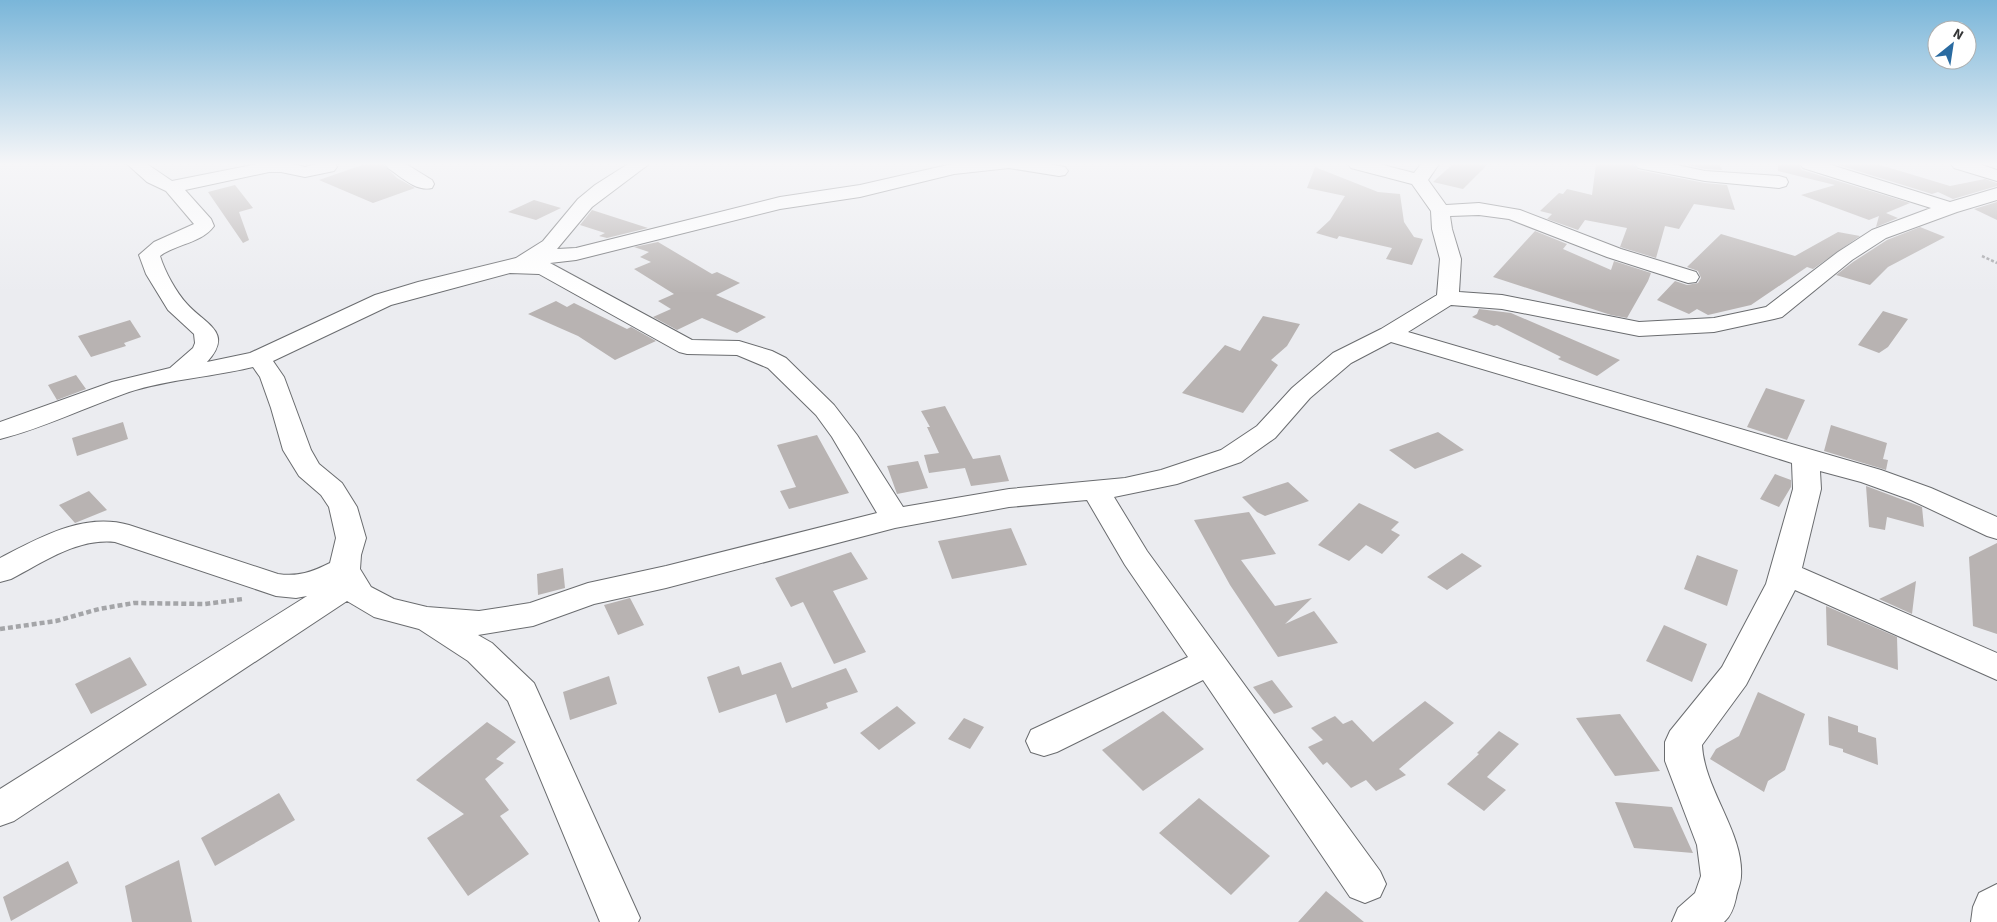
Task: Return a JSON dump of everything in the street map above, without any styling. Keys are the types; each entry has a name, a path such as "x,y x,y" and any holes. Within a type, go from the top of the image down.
{"street":[{"path":"178,374 201,353 207,345 207,338 202,329 174,303 149,254 160,247 198,231 204,226 204,223 190,207"},
{"path":"522,262 550,245 584,207"},
{"path":"0,431 121,387 150,379 223,367 259,358 383,300 426,287 522,262 576,254 762,207"},
{"path":"1439,207 1441,211 1439,226 1450,255 1451,275 1447,298"},
{"path":"259,358 272,377 297,450 310,470 332,490 343,507 351,538 346,555 349,575 360,595 385,609 427,620 479,623 533,614 588,594 666,577 895,518 1009,498 1125,487 1167,478 1231,456 1266,432 1301,393 1342,358 1389,334 1447,298 1502,302 1639,329 1714,325 1774,312 1845,256 1879,234 1953,207"},
{"path":"1441,211 1479,209 1513,214 1614,253 1688,277"},
{"path":"522,262 547,269 687,347 739,348 777,363 825,410 844,435 895,518"},
{"path":"1389,334 1871,476 1921,494 1997,529"},
{"path":"1693,922 1713,905 1721,876 1717,844 1684,761 1683,742 1734,676 1782,584 1807,489 1805,458"},
{"path":"1096,490 1136,558 1365,884"},
{"path":"0,571 68,539 91,531 102,531 118,532 276,585 295,588 349,575"},
{"path":"1785,573 1997,667"},
{"path":"0,809 349,575"},
{"path":"427,620 480,652 522,693 619,918"},
{"path":"1044,740 1209,662"},
{"path":"1992,922 1994,907 1997,904"}],"path":[{"path":"1982,256 1997,263"},
{"path":"0,629 56,621 99,609 134,603 204,604 246,598 276,585"}],"building":[{"path":"218,207 253,208 239,212 249,240 243,243"},
{"path":"519,207 561,208 536,220 508,212"},
{"path":"1338,207 1402,207 1404,222 1414,237 1423,239 1412,265 1386,259 1392,248 1339,236 1337,239 1316,233 1330,220"},
{"path":"1544,207 1692,207 1679,229 1665,226 1656,258 1620,247 1627,228 1585,220 1578,230 1547,219 1552,214 1540,211"},
{"path":"1715,207 1734,207 1735,210"},
{"path":"1834,207 1900,207 1886,213 1898,218 1876,227 1879,216 1869,220"},
{"path":"1997,207 1997,220 1974,209"},
{"path":"592,210 648,228 607,238 599,236 605,233 580,225"},
{"path":"1920,227 1945,237 1888,267 1870,285 1836,275 1887,240"},
{"path":"1535,231 1567,244 1563,249 1611,270 1614,261 1651,273 1627,318 1611,315 1493,277"},
{"path":"1838,232 1860,236 1813,269 1807,267 1751,305 1708,315 1697,309 1689,314 1657,300 1675,281 1687,285 1698,283 1701,278 1698,271 1687,267 1721,234 1795,256"},
{"path":"658,242 712,274 717,272 740,283 716,295 766,317 737,333 702,318 677,330 653,317 671,309 658,301 674,294 634,269 651,262 640,257 649,252 634,247"},
{"path":"556,301 567,307 574,303 627,329 631,327 656,341 615,360 578,336 528,314"},
{"path":"1479,309 1511,313 1620,360 1597,376 1558,359 1561,357 1497,325 1494,326 1472,317 1477,314"},
{"path":"1883,311 1908,319 1888,347 1879,353 1858,345"},
{"path":"1263,316 1300,324 1287,346 1271,360 1278,365 1243,413 1182,393 1225,345 1240,351"},
{"path":"130,320 141,337 124,343 126,346 91,357 78,336"},
{"path":"76,375 86,389 57,400 48,385"},
{"path":"1766,388 1805,400 1787,440 1747,427"},
{"path":"945,406 973,459 1000,455 1009,481 971,486 965,468 929,473 924,455 939,453 927,427 930,427 921,411"},
{"path":"123,422 128,439 77,456 72,438"},
{"path":"1831,425 1887,443 1883,459 1888,460 1886,470 1824,451"},
{"path":"1438,432 1464,450 1415,469 1389,450"},
{"path":"817,435 849,493 789,509 780,491 796,487 777,445"},
{"path":"918,461 928,488 897,494 887,466"},
{"path":"1775,474 1791,480 1791,487 1779,507 1760,499"},
{"path":"1288,482 1309,501 1265,516 1257,512 1242,497"},
{"path":"1866,486 1922,507 1924,527 1887,517 1885,530 1869,527"},
{"path":"89,491 107,510 75,523 59,505"},
{"path":"1359,503 1399,522 1391,530 1400,535 1382,554 1366,545 1349,561 1318,545"},
{"path":"1249,512 1276,554 1241,560 1275,606 1312,598 1285,624 1314,611 1338,643 1278,657 1230,585 1194,520"},
{"path":"1011,528 1027,565 952,579 938,541"},
{"path":"1997,543 1997,634 1973,626 1969,557"},
{"path":"851,552 868,579 833,591 866,652 834,664 803,602 791,607 775,578"},
{"path":"1462,553 1482,566 1447,590 1427,577"},
{"path":"1697,555 1738,570 1727,606 1684,589"},
{"path":"563,568 565,588 538,595 537,574"},
{"path":"1916,581 1912,614 1879,599 1896,591"},
{"path":"630,598 644,625 618,635 604,605"},
{"path":"1826,606 1897,637 1898,670 1827,645"},
{"path":"1664,625 1707,644 1692,682 1646,661"},
{"path":"130,657 147,685 91,714 75,684"},
{"path":"781,662 792,688 846,668 858,692 826,703 828,708 786,723 776,694 719,713 707,677 739,666 742,675"},
{"path":"609,676 617,704 570,720 563,692"},
{"path":"1272,680 1293,707 1274,714 1253,687"},
{"path":"1758,692 1805,714 1785,770 1768,781 1764,792 1710,759 1716,749 1739,736"},
{"path":"1425,701 1454,723 1399,769 1406,775 1376,791 1366,780 1351,788 1327,762 1323,765 1308,747 1323,740 1311,728 1335,716 1343,724 1352,720 1373,742"},
{"path":"897,706 916,723 879,750 860,733"},
{"path":"1163,711 1204,749 1143,791 1102,750"},
{"path":"1620,714 1660,771 1615,776 1576,718"},
{"path":"1828,716 1858,726 1858,732 1876,738 1878,765 1843,752 1843,749 1829,745"},
{"path":"964,718 984,727 970,749 948,739"},
{"path":"487,722 516,742 496,759 504,763 485,779 509,810 500,816 529,854 468,896 427,838 464,814 416,780"},
{"path":"1499,731 1519,744 1487,777 1506,790 1484,811 1447,784 1479,754 1477,753"},
{"path":"279,793 295,820 215,866 201,838"},
{"path":"1199,798 1270,856 1231,895 1159,833"},
{"path":"1615,802 1672,807 1693,853 1634,848"},
{"path":"179,860 192,922 132,922 125,886"},
{"path":"68,861 78,883 11,921 3,897"},
{"path":"1326,891 1364,922 1298,922"}]}
